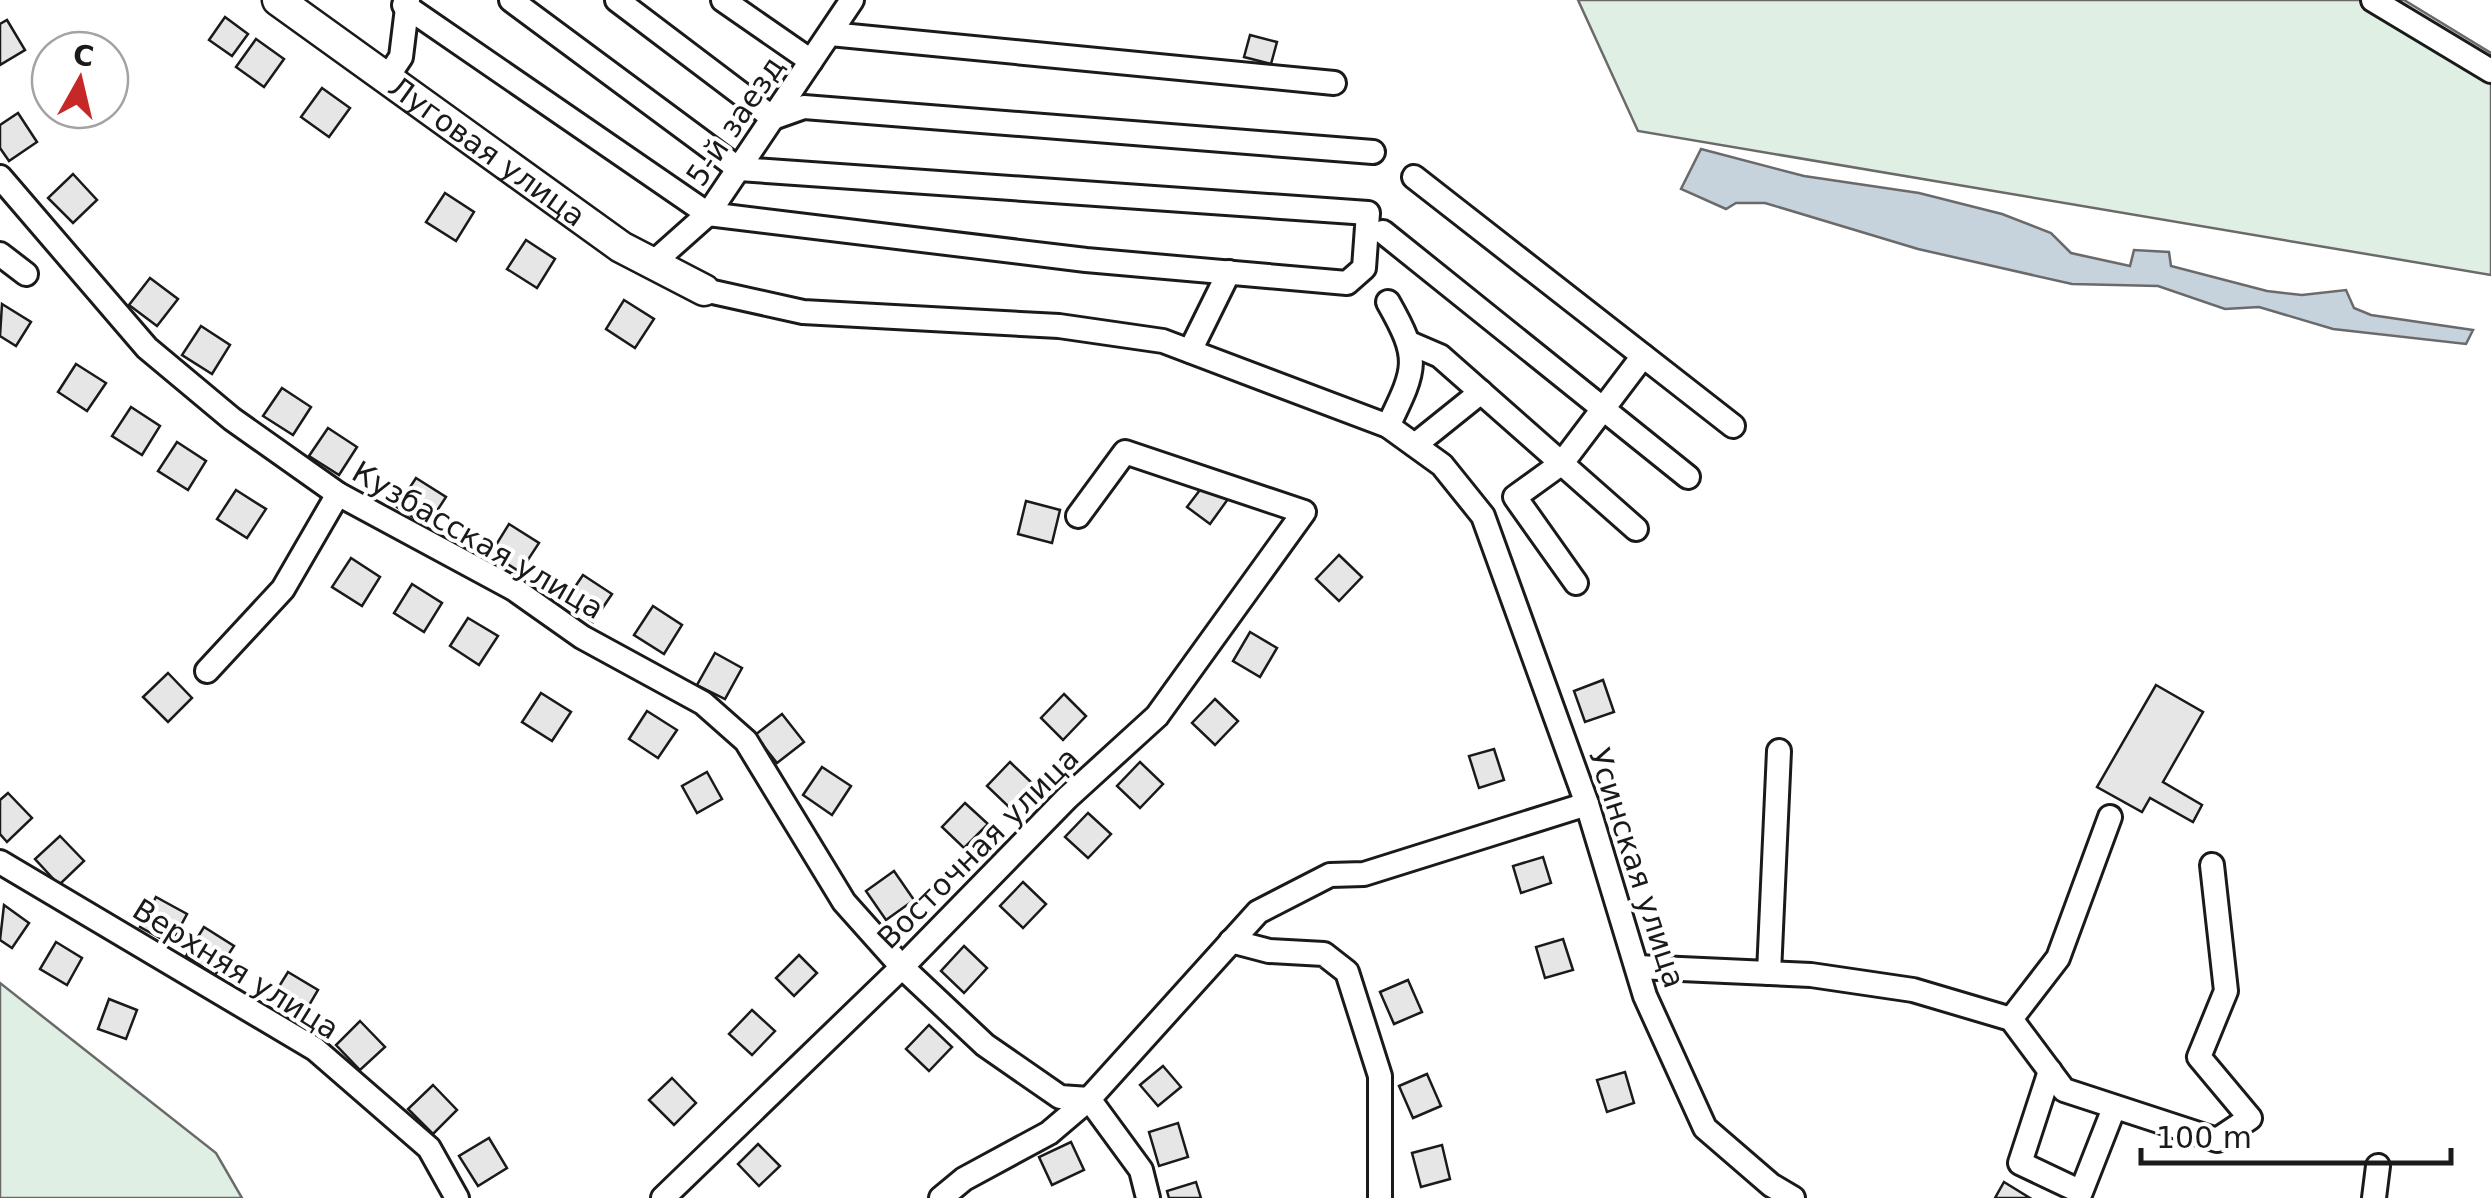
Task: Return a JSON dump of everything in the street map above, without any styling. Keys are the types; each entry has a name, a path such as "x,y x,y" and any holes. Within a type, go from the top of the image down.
{"main road":[{"name":"Луговая улица","path":"278,0 620,247 704,290"}],"street":[{"path":"386,78 401,56 406,3 708,214 1086,260 1347,283 1364,268 1368,213 739,169 512,0"},
{"path":"618,0 773,118 804,106 1373,152"},
{"path":"723,0 811,61"},
{"name":"5-й заезд","path":"652,263 708,214 852,0"},
{"path":"2373,0 2491,71"},
{"path":"830,34 1334,83"},
{"name":"Кузбасская улица","path":"0,177 146,348 232,419 338,494 514,589 582,637 703,703 746,741 844,902 902,967 985,1046 1060,1097 1089,1099"},
{"path":"1414,177 1732,426"},
{"path":"1383,232 1688,477"},
{"path":"0,254 26,274"},
{"path":"1190,351 1229,272"},
{"name":"Усинская улица","path":"704,290 803,312 1059,326 1163,341 1388,426 1442,465 1483,516 1587,804 1636,966 1705,1128 1771,1186 1793,1198"},
{"path":"1388,302 1412,344 1411,378 1388,426"},
{"path":"1412,344 1440,356 1636,529"},
{"path":"1576,583 1516,497 1562,463 1643,356"},
{"path":"1415,445 1481,392"},
{"name":"Восточная улица","path":"662,1198 902,967 1067,798 1157,716 1304,512 1126,452 1078,516"},
{"path":"207,671 283,589 338,494"},
{"path":"1770,974 1779,751"},
{"path":"941,1198 964,1178 1049,1133 1089,1099 1258,912 1330,875 1364,874 1587,804"},
{"path":"2011,1019 2058,958 2110,817"},
{"name":"Верхняя улица","path":"0,862 315,1049 429,1148 456,1198"},
{"path":"1636,966 1770,974 1913,990 2011,1019 2064,1090 2218,1140 2250,1118 2199,1057 2226,991 2212,865"},
{"path":"1232,941 1269,951 1324,954 1347,972 1380,1076 1380,1198"},
{"path":"2050,1070 2020,1163 2081,1192 2114,1108"},
{"path":"1089,1099 1141,1170 1148,1198"},
{"path":"2374,1198 2378,1166"}],"green space":[{"path":"1578,0 2404,0 2491,53 2491,275 1638,131"},
{"path":"0,983 216,1153 242,1198 0,1198"}],"shaded area":[{"path":"1701,149 1804,176 1919,193 2002,214 2051,233 2071,253 2130,266 2134,250 2169,252 2171,266 2267,291 2302,295 2346,290 2354,308 2371,315 2473,330 2466,344 2333,329 2259,307 2225,309 2158,286 2072,284 1918,249 1765,203 1736,203 1726,209 1681,189"}],"building":[{"path":"225,17 248,34 232,56 209,40"},
{"path":"7,20 25,50 0,65 0,24"},
{"path":"1250,35 1277,42 1271,64 1244,57"},
{"path":"256,39 284,59 264,87 236,67"},
{"path":"322,88 350,108 329,137 301,117"},
{"path":"18,113 37,142 9,161 0,148 0,125"},
{"path":"73,174 97,200 73,223 48,198"},
{"path":"445,193 474,212 456,241 426,222"},
{"path":"526,240 555,259 537,288 507,269"},
{"path":"150,278 178,299 157,326 129,305"},
{"path":"624,300 654,319 635,348 606,329"},
{"path":"2,304 31,322 16,346 0,336"},
{"path":"201,326 230,345 212,374 182,355"},
{"path":"76,364 106,383 87,411 58,392"},
{"path":"282,388 311,407 293,435 263,416"},
{"path":"131,407 160,426 142,455 112,436"},
{"path":"328,428 357,447 339,475 309,456"},
{"path":"177,442 206,461 188,490 158,471"},
{"path":"416,478 446,497 427,526 397,507"},
{"path":"1206,482 1228,499 1210,524 1187,507"},
{"path":"236,490 266,509 247,538 217,519"},
{"path":"1026,501 1060,510 1052,543 1018,534"},
{"path":"509,524 539,543 520,572 491,553"},
{"path":"1339,555 1362,577 1339,601 1316,579"},
{"path":"351,558 380,577 362,606 332,587"},
{"path":"583,575 612,594 593,622 564,603"},
{"path":"412,584 442,603 424,632 394,613"},
{"path":"653,606 682,625 664,654 634,635"},
{"path":"468,618 498,636 479,665 450,646"},
{"path":"1250,632 1277,648 1260,677 1233,661"},
{"path":"715,653 742,668 725,699 697,685"},
{"path":"168,673 192,698 168,722 143,697"},
{"path":"1603,680 1614,712 1585,722 1574,691"},
{"path":"2156,685 2203,712 2163,782 2202,805 2193,822 2150,798 2142,812 2097,787"},
{"path":"541,693 571,712 552,741 522,722"},
{"path":"1064,694 1086,716 1063,740 1041,718"},
{"path":"1215,699 1238,721 1215,745 1192,723"},
{"path":"647,711 677,730 658,758 629,739"},
{"path":"782,714 804,742 777,763 755,735"},
{"path":"1494,749 1504,780 1479,788 1469,756"},
{"path":"1010,762 1033,784 1010,808 987,786"},
{"path":"1140,762 1163,784 1140,808 1117,786"},
{"path":"822,767 851,786 832,815 803,795"},
{"path":"707,772 722,799 697,813 682,786"},
{"path":"8,793 32,818 7,842 0,834 0,800"},
{"path":"965,803 988,824 964,848 942,827"},
{"path":"1088,813 1111,834 1088,858 1065,837"},
{"path":"60,836 84,861 59,885 35,859"},
{"path":"1543,857 1551,883 1521,893 1513,866"},
{"path":"894,871 914,900 886,920 866,891"},
{"path":"1023,882 1046,904 1023,928 1000,906"},
{"path":"156,897 187,914 171,944 140,927"},
{"path":"4,905 29,923 12,948 0,940"},
{"path":"204,927 234,946 215,975 186,956"},
{"path":"1563,939 1573,970 1545,978 1536,947"},
{"path":"56,942 82,958 67,985 40,969"},
{"path":"964,946 987,968 964,993 941,971"},
{"path":"799,955 817,973 794,996 776,978"},
{"path":"288,972 318,990 301,1019 270,1001"},
{"path":"1408,980 1422,1012 1394,1024 1380,992"},
{"path":"109,999 137,1010 126,1039 98,1029"},
{"path":"752,1010 775,1031 752,1055 729,1034"},
{"path":"360,1021 385,1047 360,1070 336,1045"},
{"path":"929,1025 952,1047 929,1071 906,1049"},
{"path":"1163,1066 1181,1087 1158,1106 1140,1085"},
{"path":"1625,1072 1634,1103 1607,1112 1597,1080"},
{"path":"1427,1074 1441,1106 1413,1118 1399,1086"},
{"path":"672,1078 696,1103 674,1125 649,1100"},
{"path":"433,1085 457,1110 433,1134 408,1109"},
{"path":"1178,1123 1188,1157 1159,1166 1149,1132"},
{"path":"489,1138 507,1168 478,1186 459,1156"},
{"path":"1071,1142 1084,1170 1052,1185 1039,1157"},
{"path":"758,1144 780,1166 759,1186 738,1164"},
{"path":"1442,1145 1450,1179 1421,1187 1412,1153"},
{"path":"1196,1182 1201,1198 1169,1198 1167,1191"},
{"path":"2004,1182 2030,1198 1995,1198"}]}
